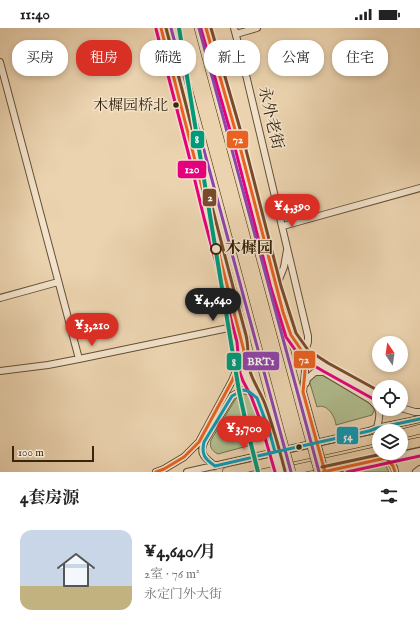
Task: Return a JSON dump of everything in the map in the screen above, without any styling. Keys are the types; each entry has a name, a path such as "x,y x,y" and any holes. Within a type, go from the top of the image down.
{"highway":[{"path":"171,28 291,472"},
{"path":"199,28 319,472"},
{"path":"202,185 203,148"},
{"path":"209,217 233,258"},
{"path":"408,432 420,429"},
{"path":"227,472 372,440"},
{"path":"408,445 420,442"},
{"path":"284,472 372,453"}],"street":[{"path":"156,472 184,457 199,442 232,381 244,351 161,28"},
{"path":"206,28 209,40"},
{"path":"235,31 257,28"},
{"path":"0,62 79,360"},
{"path":"219,76 240,148 276,287 291,335 304,354 372,393"},
{"name":"永外老街","path":"246,76 308,336 308,342 304,354"},
{"path":"283,226 420,188"},
{"path":"276,287 284,267 288,247"},
{"path":"0,298 58,282"},
{"path":"247,311 244,371 247,380 253,388 269,430 280,472"},
{"path":"0,364 1,371 48,365 79,360 238,326"},
{"path":"304,354 306,371 304,392 324,472 377,460"},
{"path":"304,392 307,379 315,372 324,372 371,400 378,406 380,412 378,424"},
{"path":"215,466 206,459 202,448 227,403 232,396 243,390 248,391 257,398"},
{"path":"408,410 420,412"},
{"path":"396,424 420,419"},
{"path":"186,472 372,430"},
{"path":"408,453 420,451"},
{"path":"388,460 395,469 395,472"},
{"path":"416,472 420,469"}],"green space":[{"path":"319,373 372,404 372,415 336,425 330,411 321,406 317,407 309,380 314,374"},
{"path":"241,392 251,392 263,417 252,429 250,436 251,445 218,454 214,452 210,445 211,440"},
{"path":"382,463 386,466 389,472 347,471"}],"transit line":[{"name":"72","path":"156,472 184,457 199,442 232,381 244,351 161,28"},
{"name":"2","path":"166,28 246,335 250,371 268,412 285,471"},
{"name":"BRT1","path":"171,28 291,472"},
{"name":"8","path":"179,28 239,391 258,472"},
{"name":"BRT1","path":"199,28 319,472"},
{"name":"72","path":"206,28 240,147 283,312 291,335 304,354 305,371 303,392 325,472"},
{"name":"2","path":"211,28 245,146 281,286 296,333 308,350 328,363 372,387"},
{"name":"120","path":"156,29 237,342 240,373 259,417 275,472"},
{"name":"120","path":"201,29 235,148 271,288 286,337 301,358 372,398"},
{"name":"54","path":"243,390 248,391 257,398 269,430 275,452 215,466 205,456 203,450 204,442 232,396 243,390"},
{"name":"54","path":"275,452 420,419"},
{"name":"2","path":"322,467 372,456"},
{"name":"120","path":"347,472 420,456"},
{"name":"72","path":"323,472 386,458 393,466 395,472"}],"place":[{"name":"木樨园桥北","path":"176,105"},
{"name":"木樨园","path":"216,249"}]}
